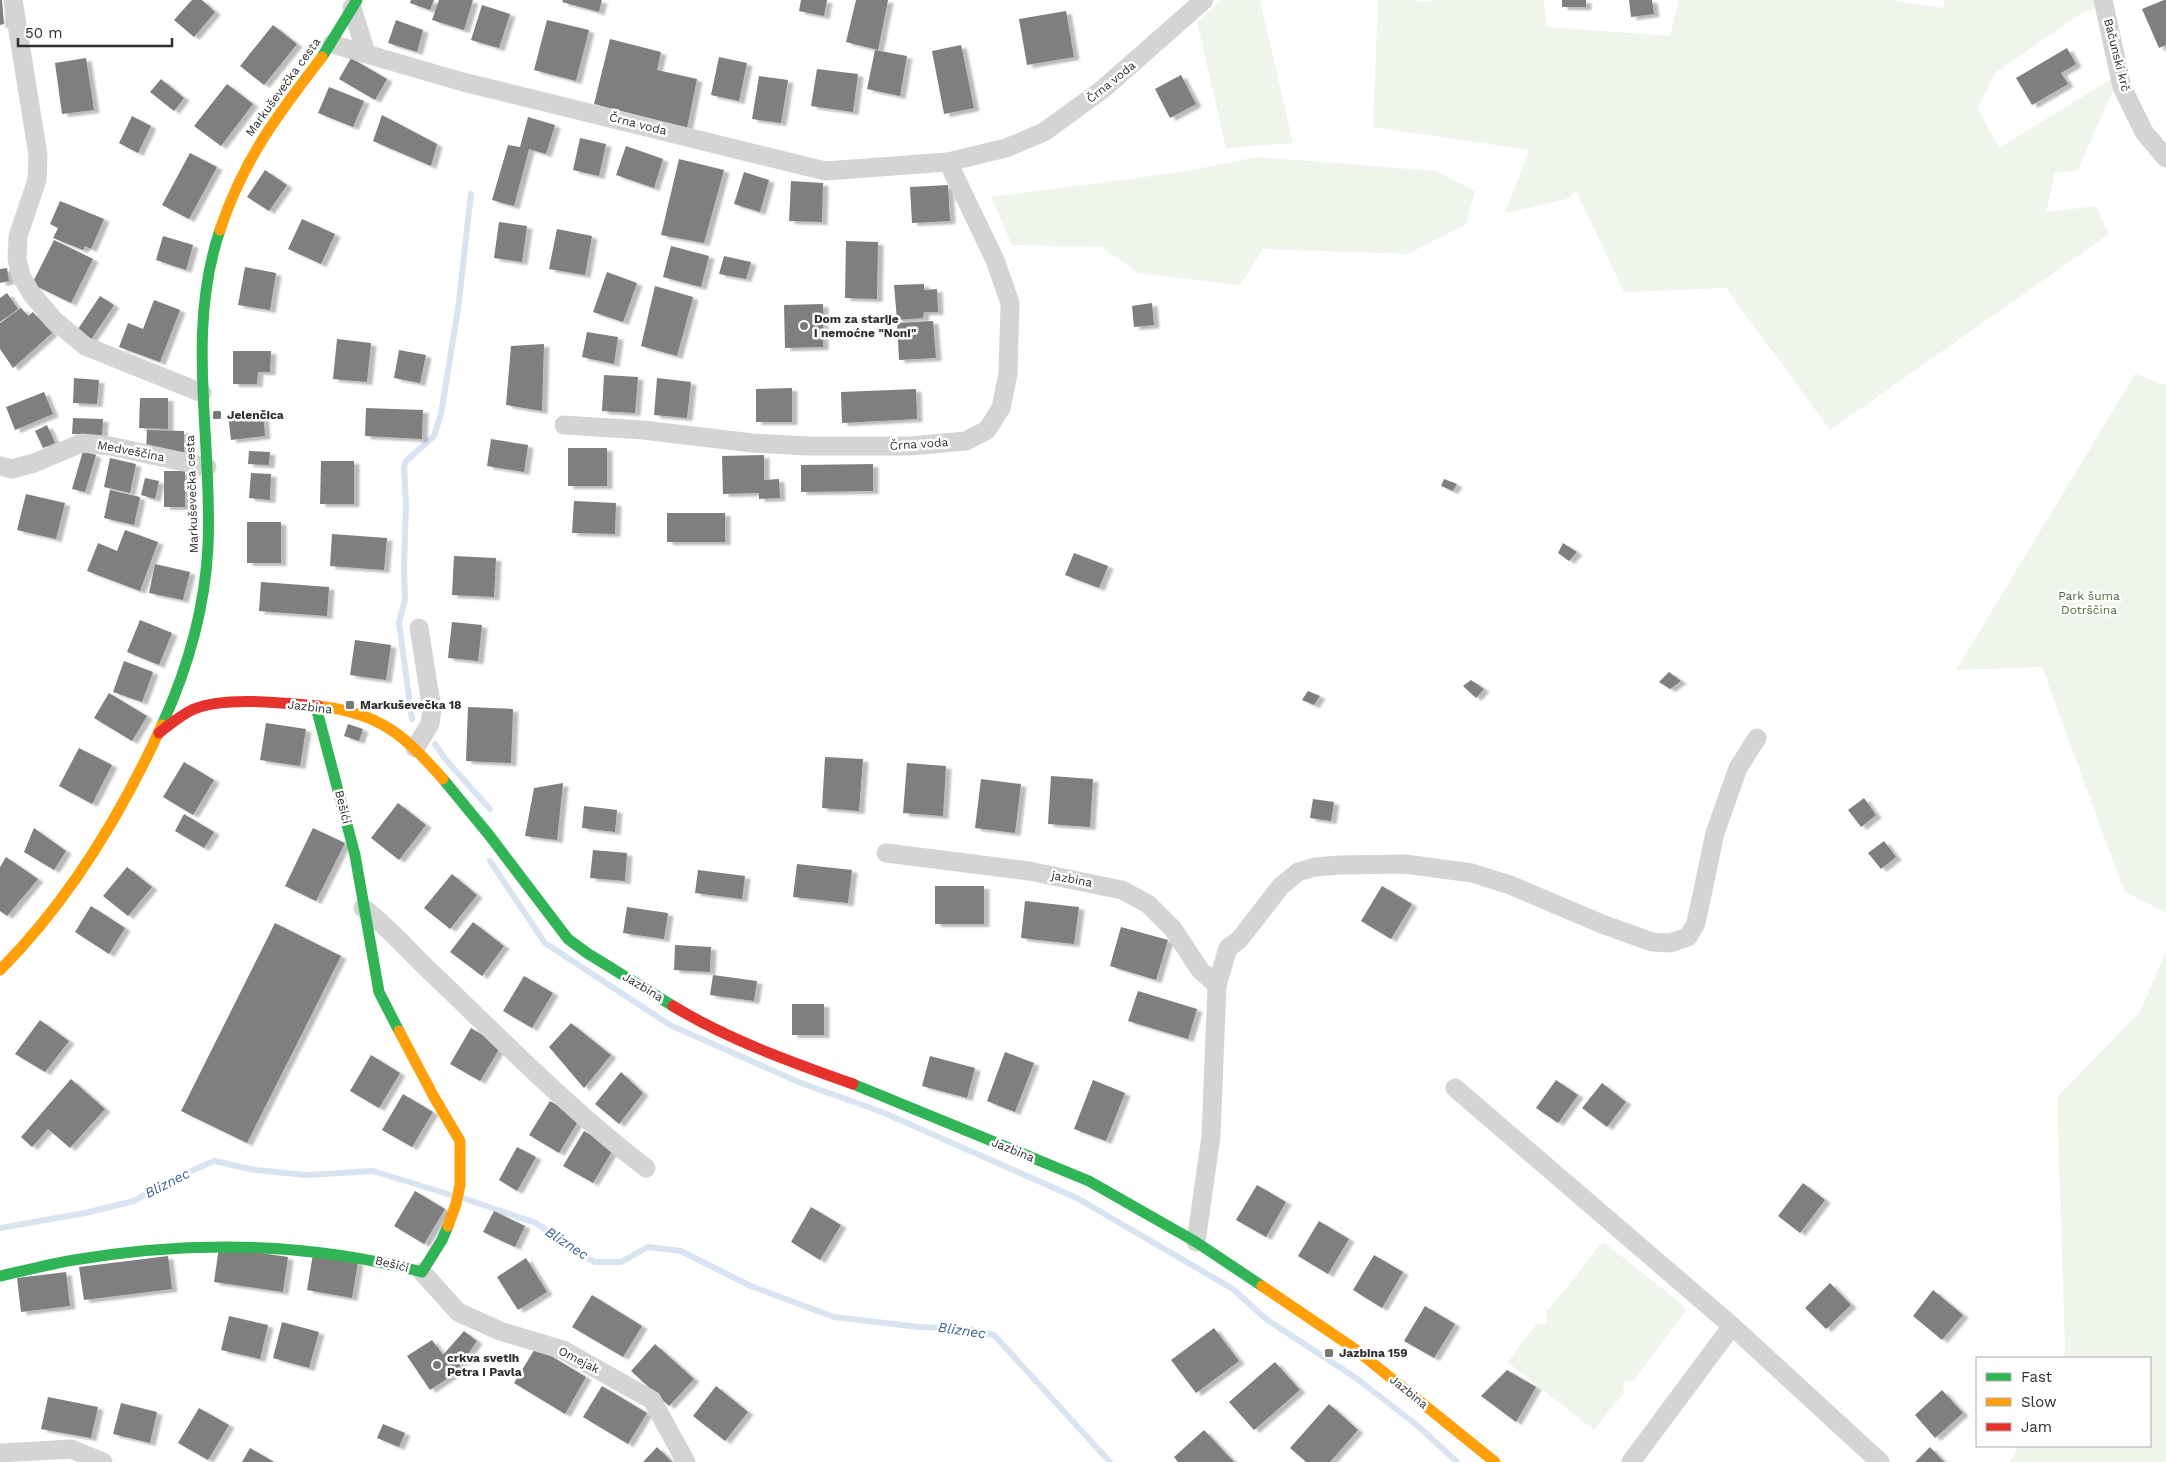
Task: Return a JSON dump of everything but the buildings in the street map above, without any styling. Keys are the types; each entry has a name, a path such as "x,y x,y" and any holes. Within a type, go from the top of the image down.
{"street":[{"path":"12,0 38,155 37,180 18,236 17,258 21,276 31,294 53,319 85,346 202,392"},
{"name":"Črna voda","path":"332,44 463,82 825,171 948,162 1006,148 1044,132 1103,90 1204,0"},
{"name":"Bačunski krč","path":"2103,0 2122,87 2144,132 2166,158"},
{"path":"354,4 366,53"},
{"name":"Markuševečka cesta","path":"0,970 40,929 90,861 145,762 189,660 199,623 206,573 207,467 201,353 204,302 212,258 224,216 256,147 292,94 332,44 354,4"},
{"name":"Črna voda","path":"564,425 643,430 752,443 808,446 910,446 966,440 987,430 1001,408 1008,374 1010,303 995,260 948,162"},
{"name":"Medveščina","path":"0,466 12,469 34,463 82,443 110,446 207,467"},
{"path":"415,748 430,724 432,710 419,628"},
{"path":"189,660 196,676"},
{"path":"207,694 222,702"},
{"name":"Jazbina","path":"159,733 172,720 186,712 222,702 316,707 358,714 380,722 415,748 474,814 568,939 587,953 697,1020 773,1055 853,1084 1089,1181 1196,1242 1355,1349 1495,1462"},
{"name":"Bešići","path":"0,1276 84,1258 217,1246 311,1249 385,1261 422,1272 442,1240 456,1204 460,1185 460,1141 434,1097 379,992 355,855 316,707"},
{"path":"1196,1242 1211,1136 1217,985 1228,948 1239,940 1281,886 1298,872 1315,867 1340,865 1405,864 1472,873 1510,885 1602,924 1652,942 1670,943 1688,936 1696,923 1715,833 1738,768 1757,738"},
{"name":"jazbina","path":"886,853 1030,871 1122,890 1148,904 1173,929 1200,970 1217,985"},
{"path":"364,908 381,922 552,1090 646,1168"},
{"path":"1454,1088 1732,1326 1880,1462"},
{"name":"Omejak","path":"422,1272 458,1312 500,1331 563,1350 652,1400 686,1462"},
{"path":"1631,1462 1732,1326"},
{"path":"0,1453 71,1449 103,1462"}],"green space":[{"path":"1221,0 1260,0 1293,143 1226,148 1197,22"},
{"path":"1378,0 1416,0 1418,2 1434,0 1543,0 1548,27 1670,36 1679,0 1890,0 1943,8 1945,0 2103,0 2105,5 2082,13 1995,73 1978,108 1999,148 2121,73 2078,170 2055,173 2046,212 2096,206 2109,234 1830,430 1726,288 1624,292 1576,191 1567,199 1505,213 1529,150 1373,127"},
{"path":"1257,157 1436,171 1475,191 1466,224 1408,254 1263,249 1240,285 1138,273 1102,247 1012,245 991,197 1182,172"},
{"name":"Park šuma Dotrščina","path":"2135,374 2166,385 2166,913 2124,891 2042,667 1956,670"},
{"path":"2166,951 2166,1462 2010,1462 2018,1447 2151,1447 2151,1357 2062,1357 2065,1351 2057,1097 2140,1012"},
{"path":"1605,1243 1683,1305 1685,1312 1634,1380 1623,1382 1624,1393 1594,1430 1507,1362 1536,1325 1547,1323 1546,1312 1600,1244"}],"waterway":[{"path":"412,719 399,623 405,599 406,504 404,467 406,461 434,436 441,414 458,309 471,194"},
{"path":"435,744 446,760 490,809"},
{"path":"490,861 545,943 670,1025 801,1083 882,1112 1077,1198 1233,1289 1266,1319 1356,1378 1418,1426 1457,1462"},
{"name":"Bliznec","path":"0,1228 85,1213 134,1201 170,1180 214,1161 255,1170 306,1175 373,1171 451,1195"},
{"name":"Bliznec","path":"463,1198 536,1223 583,1256 595,1262 621,1262 648,1247 681,1251 751,1286 834,1317 919,1327 969,1329 994,1335 1110,1462"}],"traffic: fast":[{"path":"322,57 357,0"},
{"path":"162,725 180,682 194,638 206,569 209,506 202,347 204,308 210,269 220,230"},
{"path":"316,707 355,855 379,992 399,1031"},
{"path":"443,779 489,835 568,939 587,953 673,1006"},
{"path":"853,1084 1089,1181 1196,1242 1262,1286"},
{"path":"0,1276 65,1262 118,1254 205,1247 249,1247 336,1255 422,1272 442,1240 448,1226"}],"traffic: slow":[{"path":"220,230 239,181 263,139 276,118 322,57"},
{"path":"318,706 358,714 389,728 429,763 443,779"},
{"path":"0,970 49,915 92,855 129,791 162,725"},
{"path":"399,1031 460,1141 460,1185 448,1226"},
{"path":"1262,1286 1355,1349 1495,1462"}],"traffic: jam":[{"path":"159,733 185,714 207,705 255,701 318,706"},
{"path":"673,1006 738,1040 853,1084"}],"place":[{"name":"Dom za starije i nemoćne \"Noni\"","path":"804,326"},
{"name":"Jelenčica","path":"217,415"},
{"name":"Markuševečka 18","path":"350,705"},
{"name":"Jazbina 159","path":"1329,1353"},
{"name":"crkva svetih Petra i Pavla","path":"437,1365"}]}
